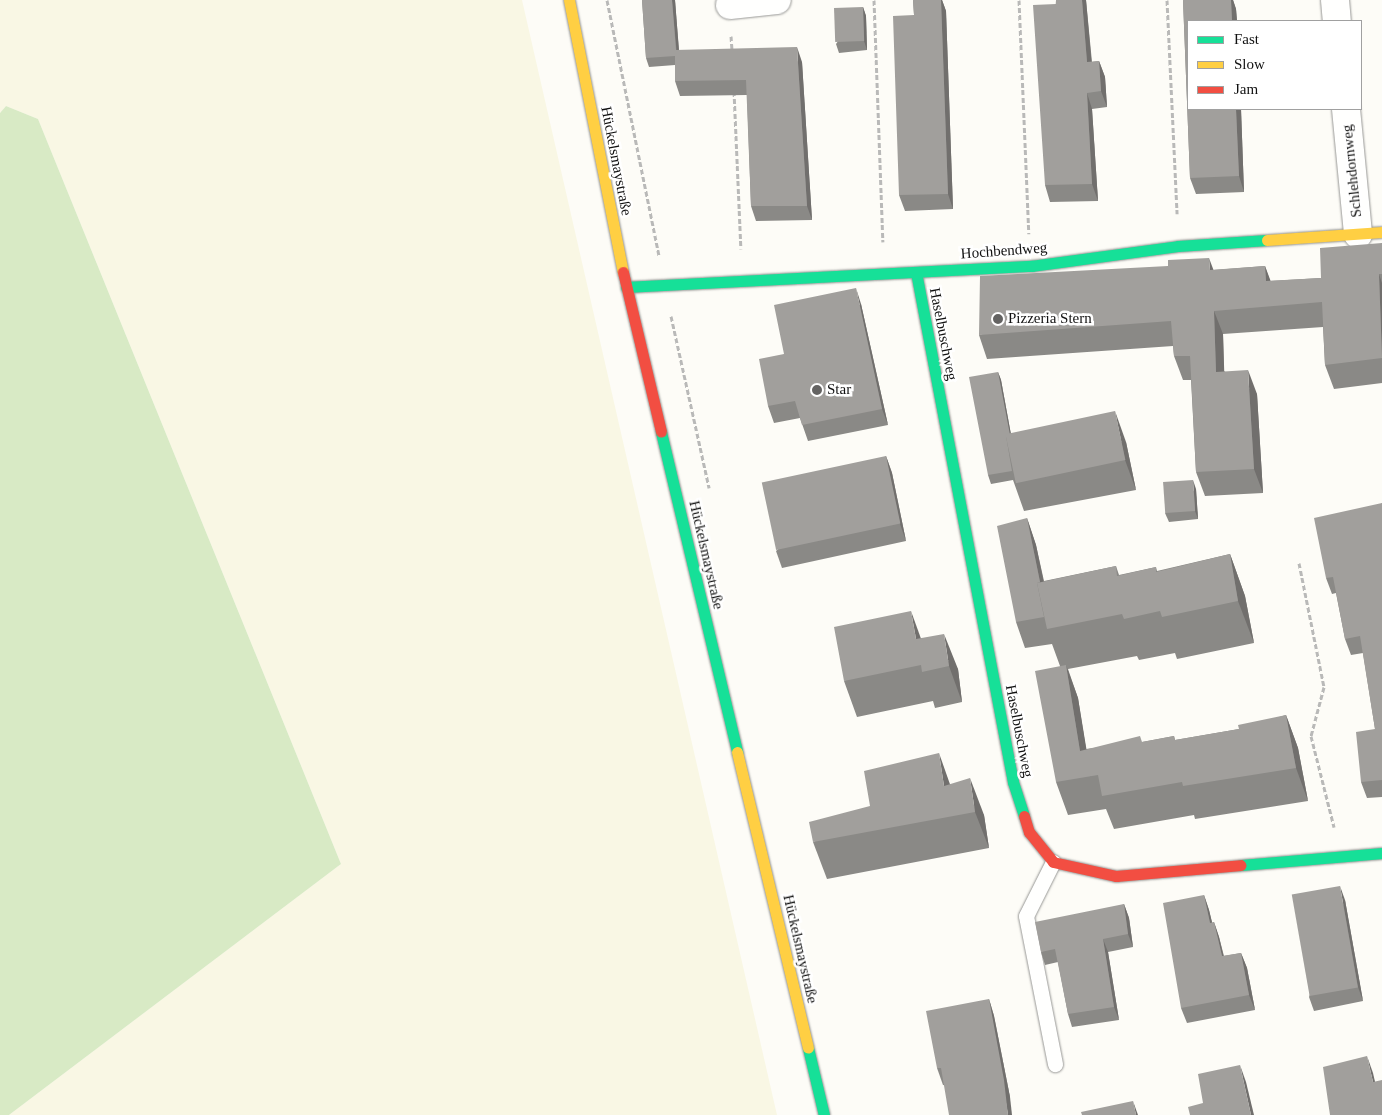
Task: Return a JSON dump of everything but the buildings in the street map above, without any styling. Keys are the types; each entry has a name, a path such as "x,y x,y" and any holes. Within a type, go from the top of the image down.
{"street":[{"name":"Hückelsmaystraße","path":"569,0 626,287 824,1115"},
{"path":"730,5 777,0"},
{"path":"1335,0 1337,20"},
{"name":"Schlehdornweg","path":"1346,110 1370,233"},
{"name":"Hochbendweg","path":"626,287 884,272 1031,266 1178,246 1370,233"},
{"name":"Haselbuschweg","path":"916,272 1013,782 1029,832 1053,862"},
{"path":"1053,862 1116,876 1382,853"}],"lane":[{"path":"1053,862 1026,916 1055,1064"}],"path":[{"path":"607,0 711,497"},
{"path":"874,0 884,272"},
{"path":"1019,0 1031,266"},
{"path":"1167,0 1178,246"},
{"path":"730,5 732,54"},
{"path":"733,84 742,280"},
{"path":"1300,563 1324,687 1311,736 1341,856"}],"shaded area":[{"path":"0,0 522,0 777,1115 9,1115 341,864 38,119 6,106 0,113"}],"green space":[{"path":"6,106 38,119 341,864 9,1115 0,1115 0,113"}],"traffic: fast":[{"path":"626,287 1031,266 1178,246 1267,240"},
{"path":"916,272 1013,782 1024,816"},
{"path":"661,432 737,752"},
{"path":"1241,865 1382,853"},
{"path":"808,1048 824,1115"}],"traffic: slow":[{"path":"569,0 623,272"},
{"path":"1267,240 1382,232"},
{"path":"737,752 808,1048"}],"traffic: jam":[{"path":"623,272 661,432"},
{"path":"1024,816 1029,832 1053,862 1116,876 1241,865"}],"place":[{"name":"Pizzeria Stern","path":"998,319"},
{"name":"Star","path":"817,390"}]}
